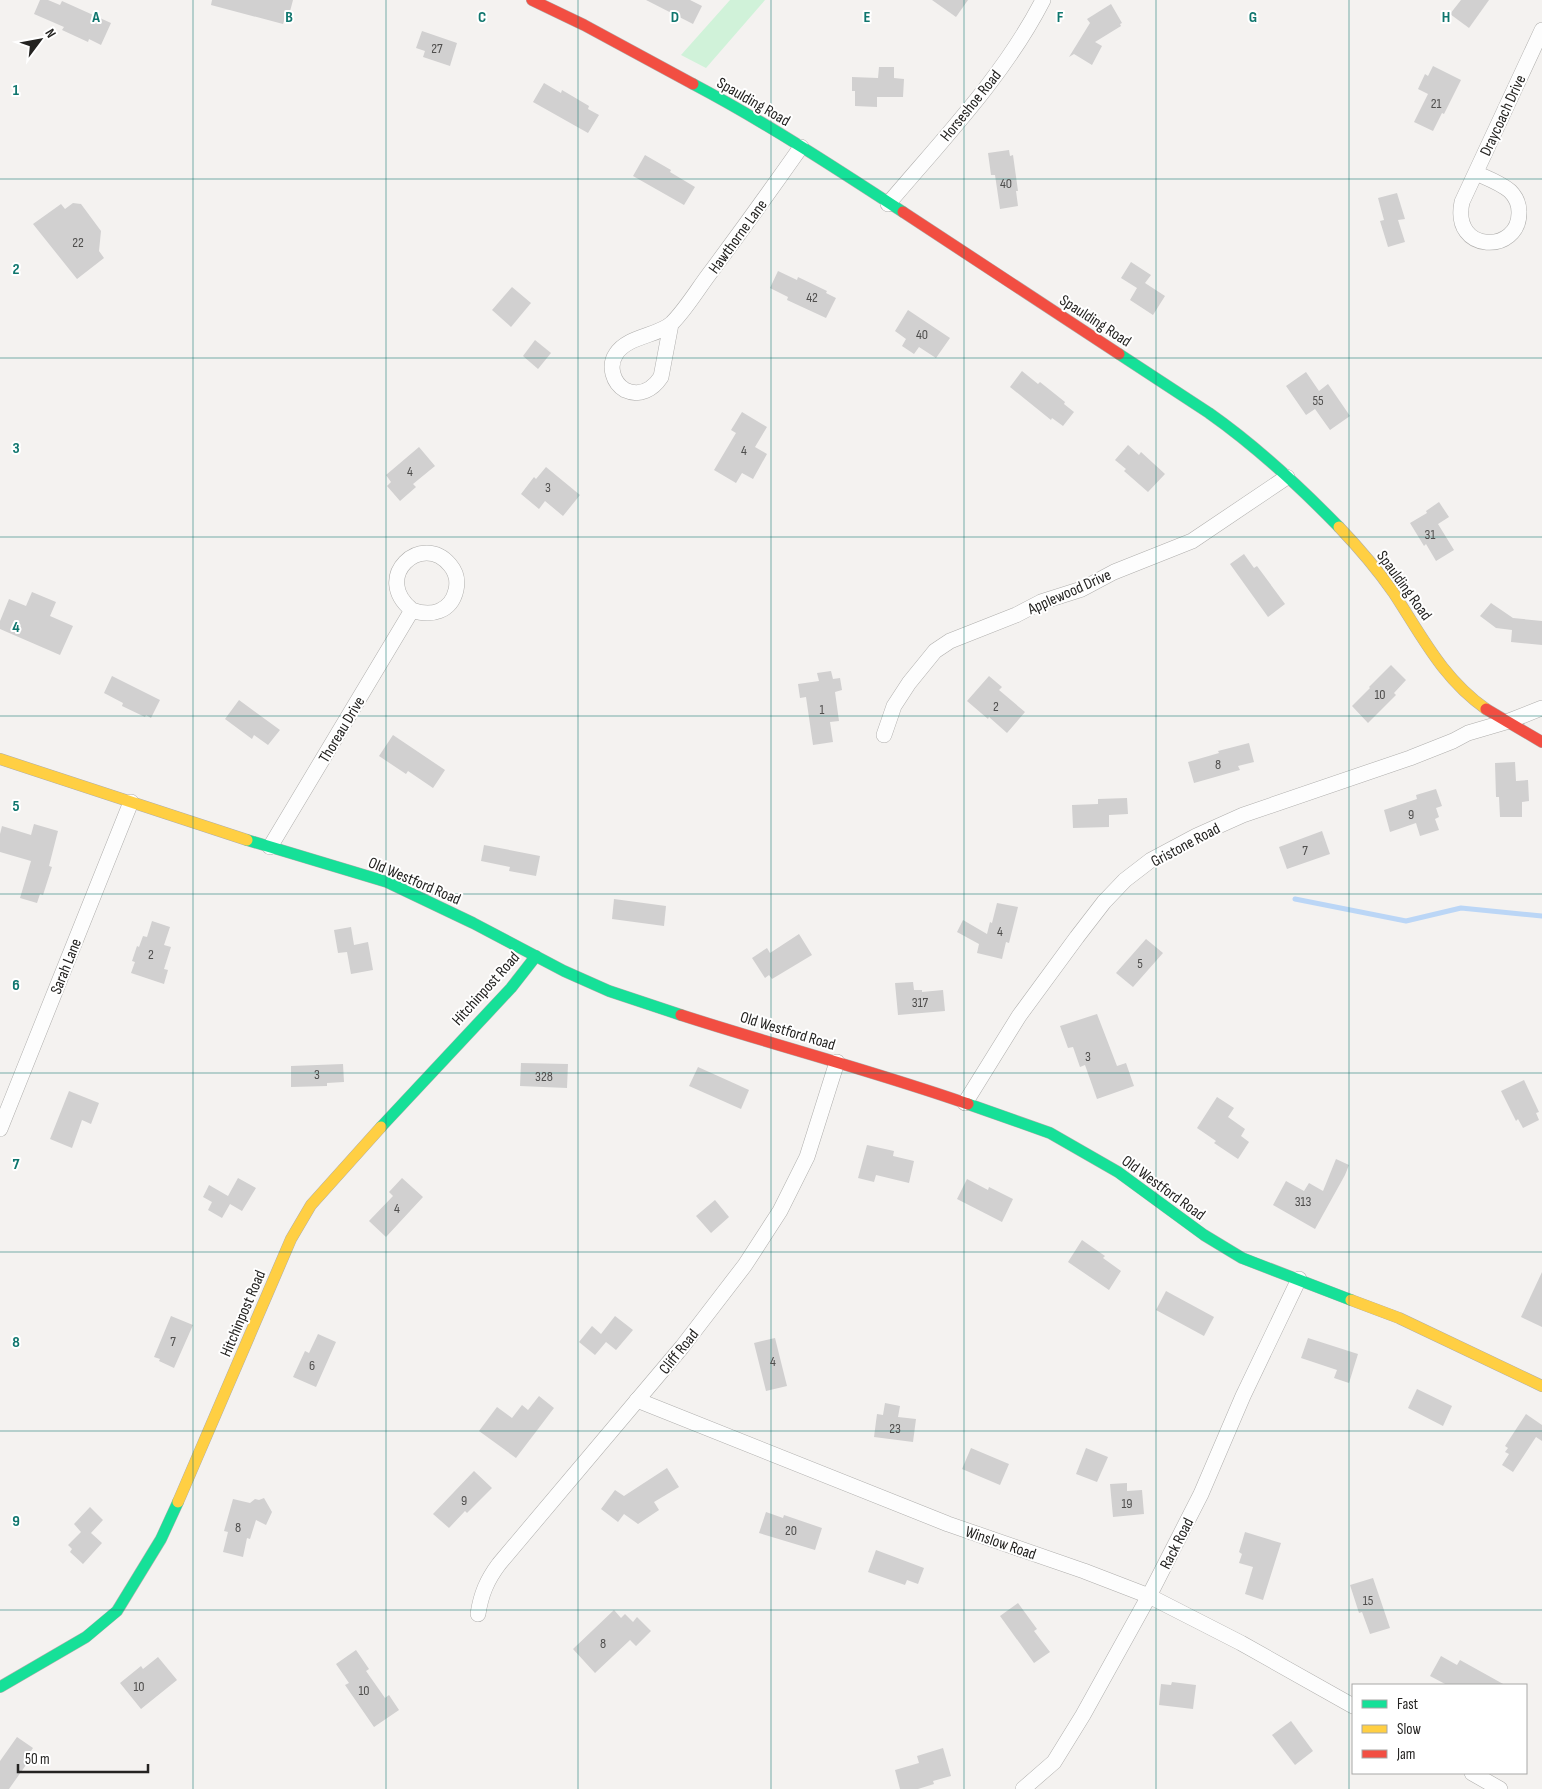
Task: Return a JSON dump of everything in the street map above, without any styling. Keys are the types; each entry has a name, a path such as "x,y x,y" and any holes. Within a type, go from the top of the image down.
{"street":[{"name":"Spaulding Road","path":"532,0 559,12 738,108 801,147 1210,414 1252,446 1323,510 1383,579 1455,682 1482,705 1542,742"},
{"name":"Horseshoe Road","path":"888,204 982,93 1024,35 1043,0"},
{"name":"Draycoach Drive","path":"1476,173 1510,191 1516,199 1519,208 1519,218 1516,227 1510,235 1502,240 1492,243 1482,242 1473,238 1461,222 1460,212 1462,202 1542,30"},
{"name":"Hawthorne Lane","path":"671,324 628,343 621,347 616,354 612,362 614,378 626,390 642,392 650,390 656,384 661,377 671,324 741,232 801,147"},
{"name":"Applewood Drive","path":"884,735 894,706 909,682 935,651 950,640 1016,615 1041,602 1082,589 1121,569 1192,541 1287,477"},
{"path":"425,553 435,554 451,566 456,575 457,586 455,596 442,611 432,614 421,614 412,610 398,596 396,586 400,568 407,560 416,555 425,553"},
{"name":"Thoreau Drive","path":"270,847 412,610"},
{"name":"Gristone Road","path":"965,1103 1019,1016 1077,937 1104,902 1125,880 1151,860 1196,836 1243,815 1410,758 1468,733 1508,722 1542,708"},
{"name":"Old Westford Road","path":"0,758 270,847 387,882 473,923 564,971 610,991 765,1042 837,1062 965,1103 1050,1133 1118,1172 1204,1235 1242,1258 1299,1278 1408,1322 1542,1386"},
{"name":"Sarah Lane","path":"0,1129 131,802"},
{"name":"Hitchinpost Road","path":"0,1686 86,1637 117,1611 161,1539 292,1238 311,1205 349,1161 511,988 536,956"},
{"name":"Cliff Road","path":"478,1614 481,1595 499,1564 682,1347 745,1265 780,1211 807,1157 837,1062"},
{"name":"Rack Road","path":"1023,1789 1054,1762 1083,1715 1149,1596 1201,1494 1243,1396 1299,1278"},
{"name":"Winslow Road","path":"637,1400 948,1524 1084,1571 1149,1596 1241,1643 1352,1705"},
{"path":"1474,1774 1500,1789"}],"green space":[{"path":"730,0 765,0 706,68 681,55"}],"building":[{"path":"40,0 48,0 60,5 62,1 111,23 101,45 89,39 88,42 62,30 64,27 34,14"},
{"path":"212,0 293,0 288,19 285,18 283,24 211,5"},
{"path":"646,0 690,0 702,6 693,24"},
{"path":"932,0 968,0 956,17"},
{"path":"1461,0 1489,0 1469,28 1450,14"},
{"path":"1111,4 1122,23 1120,24 1121,26 1095,42 1102,46 1092,65 1074,54 1069,57 1090,23 1087,19"},
{"path":"422,31 457,43 450,66 423,57 425,51 416,48"},
{"path":"1433,66 1461,80 1433,131 1414,122 1428,94 1418,89 1425,74 1428,76"},
{"path":"879,67 894,67 894,78 904,79 903,97 877,97 877,107 855,106 855,91 852,91 852,77 878,78"},
{"path":"544,83 561,93 562,90 589,106 588,109 599,115 588,133 533,102"},
{"path":"1009,150 1010,156 1013,155 1018,206 1000,209 995,175 991,175 988,153"},
{"path":"645,155 695,187 684,205 633,176"},
{"path":"1397,193 1405,219 1398,220 1405,242 1388,247 1380,221 1384,220 1378,198"},
{"path":"73,203 81,204 101,231 99,251 104,258 77,279 33,224 61,204 65,209"},
{"path":"1131,262 1151,275 1145,283 1165,296 1153,315 1130,300 1137,288 1121,278"},
{"path":"778,271 797,280 798,277 827,291 826,293 836,298 826,318 787,300 788,297 770,288"},
{"path":"512,287 531,303 511,327 492,310"},
{"path":"908,310 950,338 936,358 919,347 914,354 902,346 906,339 895,331"},
{"path":"535,340 551,353 538,369 523,356"},
{"path":"1022,371 1038,384 1040,382 1065,402 1064,404 1074,412 1063,426 1052,418 1051,420 1010,387"},
{"path":"1306,372 1319,391 1328,384 1350,416 1330,430 1315,409 1306,415 1286,386"},
{"path":"742,412 767,427 755,447 767,454 753,479 742,473 736,483 714,470 736,433 731,430"},
{"path":"1128,445 1139,455 1141,452 1165,474 1148,492 1124,471 1126,469 1115,460"},
{"path":"419,447 435,466 413,484 416,487 400,501 387,486 391,482 386,475"},
{"path":"546,467 580,495 563,516 545,501 539,509 521,494 534,477 536,479"},
{"path":"1439,502 1449,517 1438,524 1454,550 1436,561 1410,523 1427,513 1426,511"},
{"path":"1244,554 1254,568 1257,566 1285,604 1268,617 1230,564"},
{"path":"32,592 56,602 50,616 73,626 60,655 0,629 0,621 9,599 26,606"},
{"path":"1491,603 1513,618 1542,621 1542,645 1511,642 1512,630 1496,628 1480,616"},
{"path":"1391,665 1406,680 1394,693 1396,695 1368,723 1352,706"},
{"path":"831,671 833,679 840,678 842,690 835,692 839,721 830,722 833,742 813,745 806,697 800,698 798,684 819,681 817,673"},
{"path":"112,676 160,700 151,718 122,706 123,703 104,693"},
{"path":"989,676 1002,687 999,690 1025,712 1007,733 967,701"},
{"path":"239,700 280,730 268,745 254,735 252,739 225,719"},
{"path":"393,735 445,770 433,788 408,771 406,774 379,756"},
{"path":"1249,743 1254,762 1238,766 1240,770 1194,783 1188,762 1219,753 1218,751"},
{"path":"1515,762 1516,781 1528,780 1529,801 1522,802 1522,817 1500,817 1499,797 1496,797 1495,763"},
{"path":"1436,789 1442,806 1436,808 1439,817 1435,819 1439,830 1420,836 1416,823 1390,832 1384,810 1417,799 1416,795"},
{"path":"1127,798 1128,814 1109,815 1109,827 1073,828 1072,805 1098,804 1098,799"},
{"path":"34,824 58,831 49,866 52,867 43,895 40,894 37,903 20,898 31,861 0,852 2,826 31,835"},
{"path":"1322,831 1330,854 1287,869 1279,847"},
{"path":"484,845 540,856 536,876 509,871 510,867 481,861"},
{"path":"614,899 666,906 664,926 612,919"},
{"path":"997,903 1018,907 1009,943 1006,942 1002,959 977,953 979,944 957,932 963,920 987,934"},
{"path":"152,921 170,927 164,945 171,947 164,969 168,970 164,984 131,973 135,962 132,961 137,946 139,947 143,936 147,937"},
{"path":"351,927 354,945 368,942 373,970 351,974 347,952 338,953 334,930"},
{"path":"799,934 812,955 772,979 769,975 765,978 752,958 767,948 770,953"},
{"path":"1146,939 1163,953 1133,987 1116,973"},
{"path":"913,982 914,990 922,990 922,992 943,990 945,1011 898,1015 895,983"},
{"path":"1097,1014 1117,1066 1126,1063 1134,1086 1097,1099 1085,1065 1080,1067 1073,1047 1068,1048 1060,1026"},
{"path":"521,1063 568,1064 567,1088 520,1086"},
{"path":"343,1064 344,1082 327,1083 327,1086 291,1087 291,1066"},
{"path":"698,1067 749,1090 741,1109 689,1086"},
{"path":"1524,1080 1539,1112 1536,1113 1539,1120 1523,1128 1518,1119 1516,1121 1501,1091"},
{"path":"69,1091 99,1103 91,1124 82,1120 72,1148 50,1139"},
{"path":"1217,1097 1234,1108 1228,1117 1245,1129 1241,1136 1249,1142 1238,1159 1214,1143 1216,1141 1197,1128"},
{"path":"867,1145 894,1151 893,1156 914,1161 909,1183 876,1175 874,1182 858,1178"},
{"path":"1336,1159 1349,1165 1315,1229 1273,1205 1286,1181 1304,1191 1309,1183 1323,1191"},
{"path":"238,1178 256,1188 242,1211 230,1204 222,1218 208,1210 212,1202 203,1197 209,1185 228,1196"},
{"path":"402,1178 423,1197 386,1237 369,1221 393,1196 389,1192"},
{"path":"967,1179 988,1190 989,1187 1013,1199 1002,1222 957,1199"},
{"path":"715,1200 729,1217 711,1233 696,1216"},
{"path":"1082,1240 1105,1256 1103,1258 1121,1271 1109,1290 1068,1262"},
{"path":"1542,1272 1542,1327 1521,1317"},
{"path":"1166,1291 1214,1317 1204,1336 1156,1310"},
{"path":"171,1316 193,1325 174,1368 154,1357"},
{"path":"615,1316 633,1330 616,1350 606,1342 595,1355 579,1342 592,1326 601,1334"},
{"path":"318,1334 336,1342 316,1387 293,1377 305,1351 309,1353"},
{"path":"775,1338 787,1386 766,1391 754,1343"},
{"path":"1308,1338 1358,1354 1349,1383 1334,1378 1337,1370 1301,1358"},
{"path":"1417,1389 1452,1406 1443,1426 1408,1408"},
{"path":"539,1396 554,1408 516,1458 479,1431 497,1407 512,1418 522,1405 528,1410"},
{"path":"885,1403 900,1406 898,1417 916,1419 913,1442 874,1437 877,1414 883,1415"},
{"path":"1526,1414 1542,1425 1542,1441 1536,1437 1513,1472 1502,1465 1509,1454 1505,1452 1508,1448 1505,1446"},
{"path":"971,1448 1009,1464 1000,1485 962,1469"},
{"path":"1086,1448 1108,1457 1097,1482 1076,1474"},
{"path":"667,1468 679,1487 654,1502 659,1510 638,1524 624,1514 618,1522 601,1509 615,1490 624,1496"},
{"path":"474,1471 492,1488 467,1513 465,1511 449,1528 433,1514"},
{"path":"1127,1483 1127,1491 1142,1490 1144,1514 1113,1517 1110,1484"},
{"path":"264,1498 272,1512 266,1525 256,1520 250,1539 247,1538 243,1557 223,1552 228,1532 224,1531 233,1499 250,1503 255,1499"},
{"path":"90,1507 103,1520 91,1533 102,1543 83,1564 70,1552 72,1549 68,1545 81,1532 74,1524"},
{"path":"766,1512 783,1518 784,1515 822,1528 815,1550 759,1533"},
{"path":"1245,1532 1281,1543 1263,1600 1245,1594 1253,1567 1239,1563 1242,1554 1239,1552"},
{"path":"876,1550 924,1568 918,1584 907,1580 905,1585 868,1572"},
{"path":"1373,1578 1390,1628 1370,1634 1362,1612 1359,1613 1350,1585"},
{"path":"1018,1603 1037,1629 1034,1631 1050,1652 1034,1663 1000,1616"},
{"path":"614,1610 621,1618 625,1614 633,1622 637,1617 651,1631 636,1646 630,1640 595,1673 573,1649"},
{"path":"356,1650 369,1669 366,1671 385,1698 389,1695 399,1710 374,1727 345,1685 349,1683 336,1664"},
{"path":"1441,1656 1457,1665 1460,1660 1503,1684 1445,1684 1430,1676"},
{"path":"158,1657 177,1680 141,1709 120,1683 141,1666 143,1669"},
{"path":"1172,1682 1196,1685 1193,1709 1159,1705 1161,1684 1171,1685"},
{"path":"1291,1721 1313,1751 1295,1765 1272,1735"},
{"path":"17,1737 33,1748 25,1760 28,1762 9,1789 0,1789 0,1761"},
{"path":"943,1748 951,1776 933,1781 934,1784 918,1789 900,1789 895,1770 919,1763 917,1756"}],"waterway":[{"path":"1295,899 1406,921 1461,908 1542,916"}],"traffic: fast":[{"path":"693,84 773,129 903,212"},
{"path":"1119,354 1209,413 1244,439 1293,482 1339,527"},
{"path":"247,840 387,882 473,923 564,971 609,991 681,1015"},
{"path":"381,1127 511,988 536,956"},
{"path":"968,1104 1050,1133 1118,1172 1204,1235 1242,1258 1351,1300"},
{"path":"0,1687 86,1637 117,1611 161,1539 178,1502"}],"traffic: slow":[{"path":"1339,527 1387,583 1445,670 1457,684 1486,709"},
{"path":"0,759 247,840"},
{"path":"178,1502 291,1239 311,1205 381,1127"},
{"path":"1351,1300 1399,1318 1542,1386"}],"traffic: jam":[{"path":"532,0 584,25 693,84"},
{"path":"903,212 1119,354"},
{"path":"1486,709 1542,742"},
{"path":"681,1015 968,1104"}]}
